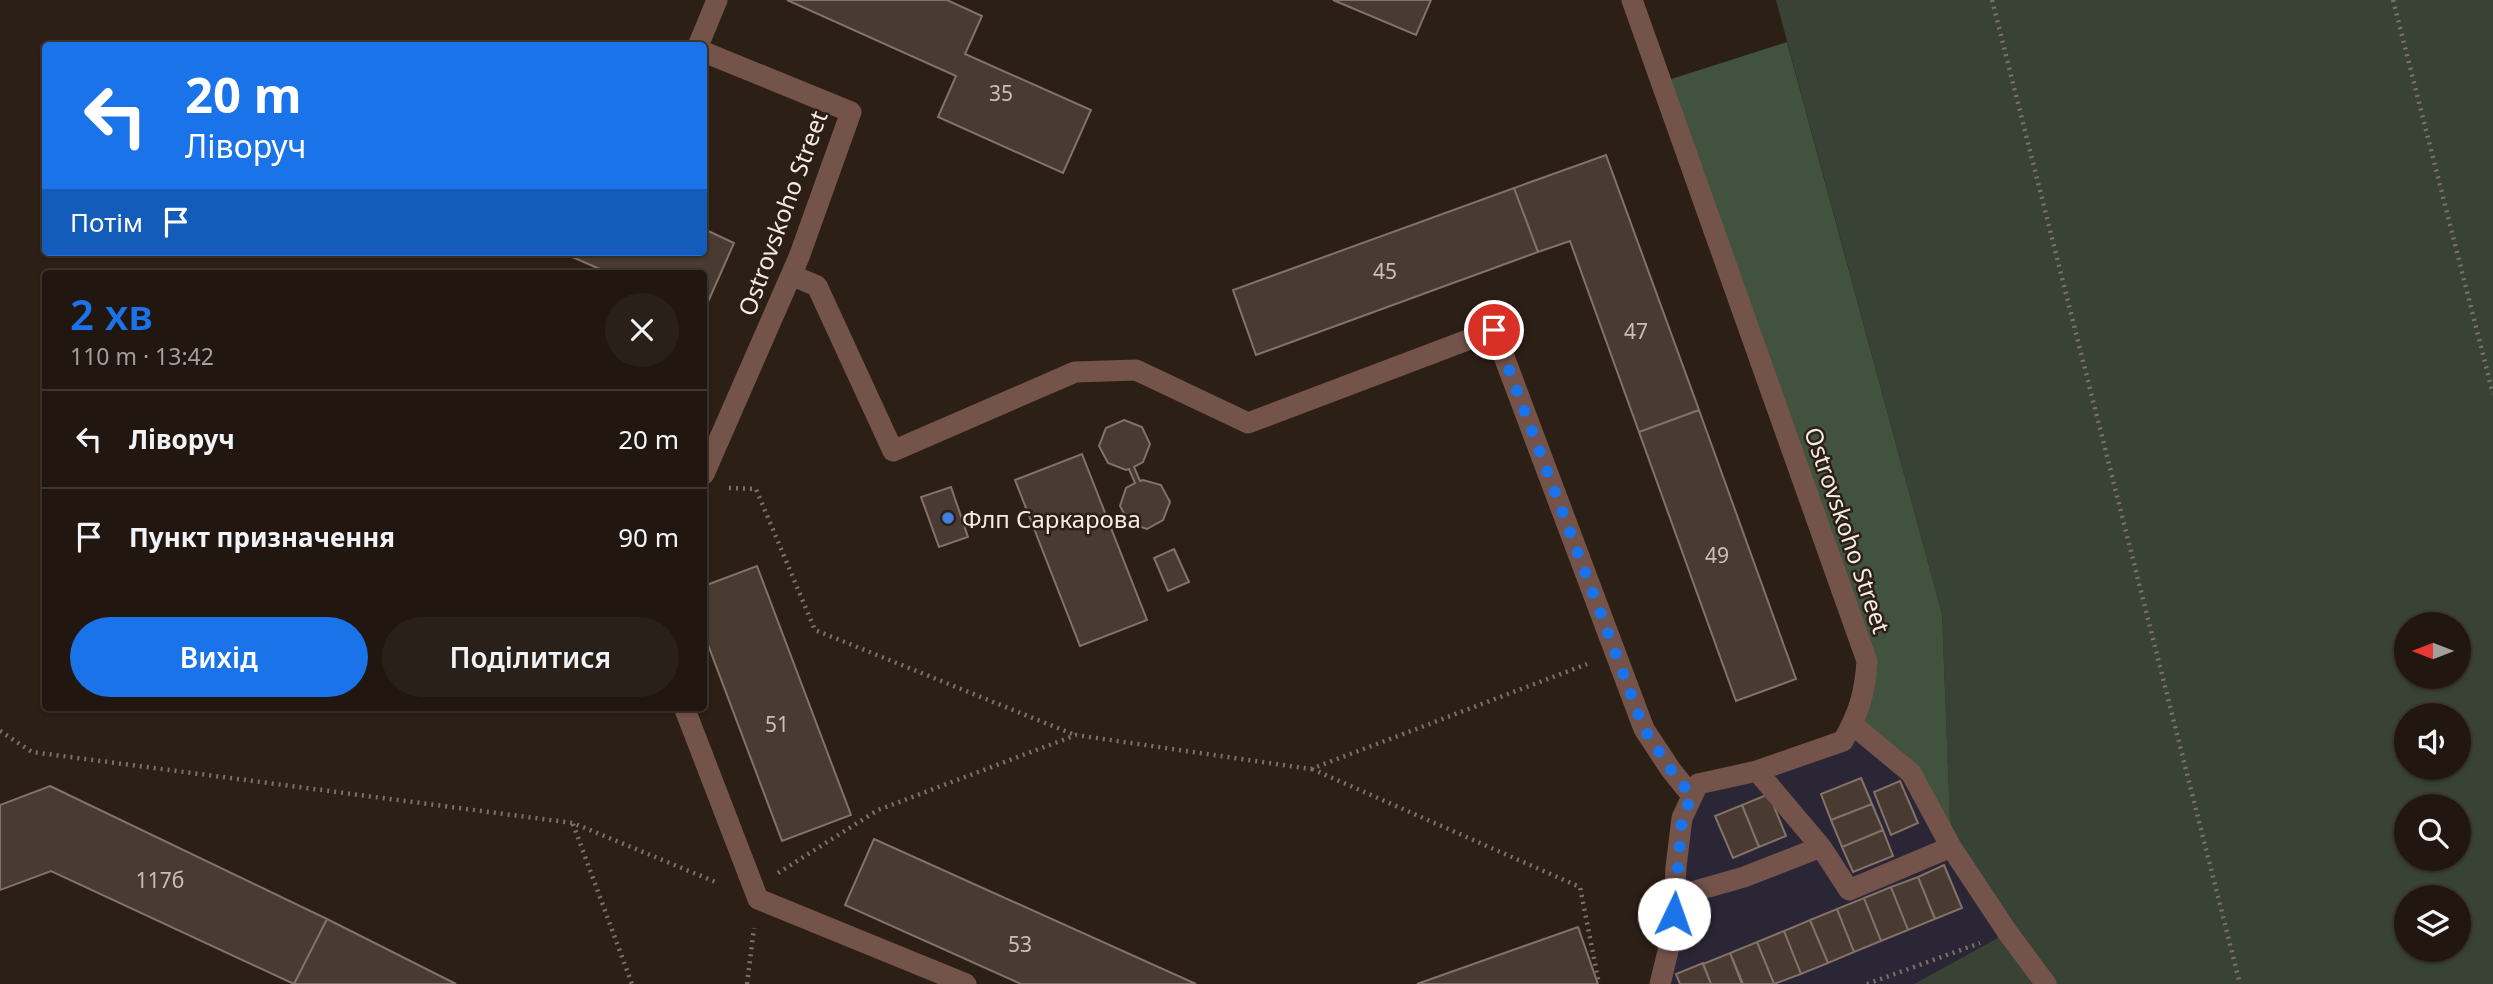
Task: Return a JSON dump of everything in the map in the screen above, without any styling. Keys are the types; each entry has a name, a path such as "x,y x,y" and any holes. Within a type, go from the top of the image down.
{"street":[{"path":"700,42 717,0"},
{"name":"Ostrovskoho Street","path":"1632,0 1867,661 1865,690 1853,725"},
{"name":"Ostrovskoho Street","path":"707,53 850,113 791,275 710,481"},
{"path":"791,275 817,286 893,451 1074,372 1136,370 1248,423 1494,330 1644,729 1692,796"},
{"path":"686,711 756,894 966,984"},
{"path":"1660,984 1673,931 1682,818 1698,784 1757,771 1843,741 1853,725 1911,773 1951,848 2046,984"},
{"path":"1757,771 1821,848 1849,890 1951,848"},
{"path":"1674,897 1744,877 1821,848"}],"path":[{"path":"1992,0 2240,984"},
{"path":"2393,0 2493,394"},
{"path":"710,481 756,489 816,631 1076,735 1311,769 1580,887 1599,984"},
{"path":"1311,769 1616,653"},
{"path":"0,731 32,752 573,823 756,894"},
{"path":"747,984 756,894 878,810 1076,735"},
{"path":"573,823 632,984"},
{"path":"1867,984 2008,933"}],"shaded area":[{"path":"1853,725 1911,773 2008,933 1914,984 1660,984 1698,784 1757,771"}],"green space":[{"path":"1776,0 2493,0 2493,984 1914,984 2007,933 1951,847 1942,614"},
{"path":"1787,42 1942,614 1951,847 1911,773 1853,725 1867,661 1662,82"}],"building":[{"path":"787,0 947,0 982,16 965,54 1091,110 1063,173 938,117 956,76"},
{"path":"1333,0 1431,0 1416,35"},
{"path":"1606,155 1699,410 1639,432 1570,241 1538,252 1514,188"},
{"path":"1514,188 1538,252 1256,355 1233,290"},
{"path":"707,230 734,243 707,304 707,270 602,270 572,257 707,256"},
{"path":"1699,410 1796,679 1736,701 1639,432"},
{"path":"1124,420 1142,427 1150,444 1143,462 1134,467 1140,481 1161,485 1170,502 1163,520 1147,529 1129,523 1120,506 1126,488 1135,483 1129,469 1108,463 1099,446 1106,428"},
{"path":"1082,454 1147,620 1080,646 1015,480"},
{"path":"951,487 968,537 939,547 921,497"},
{"path":"1174,549 1189,582 1168,591 1154,558"},
{"path":"757,566 851,815 782,841 707,642 707,585"},
{"path":"1861,778 1872,804 1831,820 1821,794"},
{"path":"1900,781 1918,823 1891,835 1874,792"},
{"path":"50,786 327,919 294,984 51,871 0,890 0,805"},
{"path":"1769,794 1786,836 1759,847 1742,805"},
{"path":"1872,804 1883,830 1842,847 1831,820"},
{"path":"1742,805 1759,847 1733,858 1715,816"},
{"path":"1883,830 1893,856 1853,872 1842,847"},
{"path":"874,839 1196,984 1021,984 845,905"},
{"path":"1944,865 1962,908 1935,919 1918,877"},
{"path":"1918,877 1935,919 1908,930 1891,887"},
{"path":"1891,887 1908,930 1881,941 1864,898"},
{"path":"1864,898 1881,941 1854,952 1837,909"},
{"path":"1837,909 1854,952 1828,963 1810,920"},
{"path":"327,919 456,984 294,984"},
{"path":"1810,920 1828,963 1801,974 1784,931"},
{"path":"1578,927 1598,984 1417,984"},
{"path":"1784,931 1801,974 1774,984 1757,942"},
{"path":"1757,942 1774,984 1743,984 1730,953"},
{"path":"1730,953 1742,984 1711,984 1703,964"},
{"path":"1703,963 1711,984 1680,984 1676,974"}],"place":[{"name":"Флп Саркарова","path":"948,518"}],"route":[{"path":"1494,330 1644,729 1692,796 1682,818 1674,914"}]}
